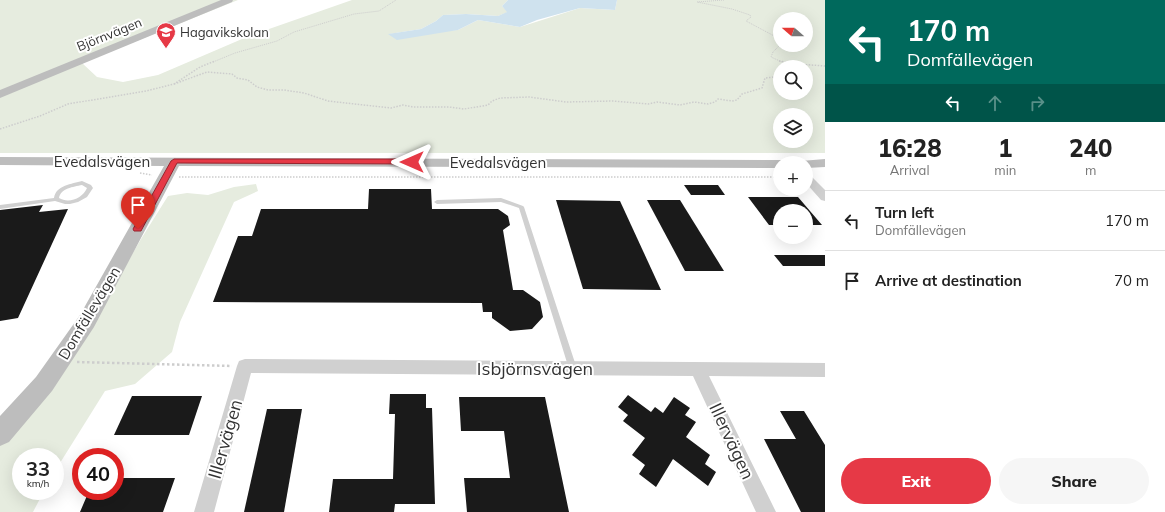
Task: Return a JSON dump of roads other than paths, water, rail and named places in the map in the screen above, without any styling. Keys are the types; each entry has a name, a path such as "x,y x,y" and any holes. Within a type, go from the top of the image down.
{"street":[{"name":"Björnvägen","path":"0,94 229,0"},
{"name":"Evedalsvägen","path":"0,161 164,173 773,164"},
{"path":"813,164 825,164"},
{"name":"Domfällevägen","path":"0,434 44,384 87,321 164,173"},
{"path":"813,184 825,197"},
{"name":"Isbjörnsvägen","path":"246,366 825,370"},
{"name":"Illervägen","path":"204,512 246,366"},
{"name":"Illervägen","path":"698,370 766,512"}],"lane":[{"path":"0,207 56,199 62,202 78,200 87,195 90,188 82,183 70,185 57,194 56,199"},
{"path":"437,202 501,200 521,207 573,369"}],"water":[{"path":"508,0 617,0 615,10 580,8 537,20 520,27 478,20 458,30 397,40 388,34 421,29 436,21 443,15 466,14 498,16 507,12 502,6"}],"place":[{"name":"Hagavikskolan","path":"166,49"}]}
